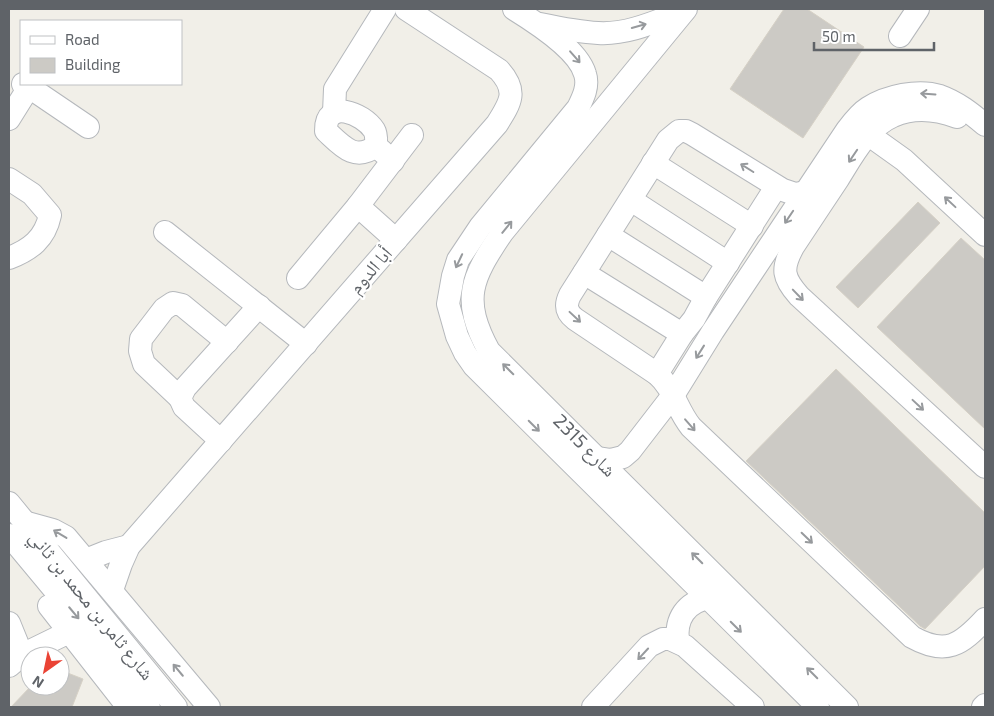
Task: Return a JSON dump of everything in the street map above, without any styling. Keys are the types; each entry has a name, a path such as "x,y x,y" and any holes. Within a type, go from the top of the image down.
{"street":[{"path":"334,113 336,89 385,9"},
{"name":"أبا الدوم","path":"112,590 120,564 129,546 497,124 509,105 512,89 508,80 499,70 406,9"},
{"name":"شارع 2315","path":"514,9 539,24 573,54 581,64 586,75 586,88 578,108 480,227 458,260 448,304 451,319 461,344 474,366 818,707"},
{"path":"900,36 918,9"},
{"name":"شارع 2315","path":"539,24 599,34 620,32 686,10"},
{"name":"شارع 2315","path":"686,10 502,233 478,272 473,286 474,317 489,350 846,707"},
{"path":"9,75 20,81"},
{"path":"9,119 25,85"},
{"path":"26,85 88,126"},
{"path":"598,458 611,460 630,451 674,394 713,331 846,130 867,108 880,101 908,94 938,95 969,111 985,127"},
{"path":"985,127 944,112 928,110 910,111 893,116 882,122 869,135 793,247 785,264 787,280 800,296 985,467"},
{"path":"339,111 350,112 362,119 374,130 384,153 369,151 363,154 354,153 326,131 328,118 339,111"},
{"path":"806,192 789,193 776,187 686,131 672,134 567,301 567,308 570,315 664,380 674,394 679,410 691,427 912,637 924,644 938,647 953,645 966,639 985,619"},
{"path":"298,278 358,206 384,153 412,135"},
{"path":"869,135 904,160 985,235"},
{"path":"653,163 752,226"},
{"path":"9,179 32,194 50,215 39,241 9,258"},
{"path":"657,374 682,334 694,319 776,187"},
{"path":"631,200 728,263"},
{"path":"358,206 396,240"},
{"path":"165,232 306,344"},
{"path":"608,235 706,297"},
{"path":"584,273 682,334"},
{"path":"221,441 144,364 140,351 140,339 164,310 173,303 182,304 227,342"},
{"path":"180,398 185,388 259,306"},
{"name":"شارع ثامر بن محمد بن ثاني","path":"9,503 17,528 83,624 149,707"},
{"path":"17,528 62,534 112,590 209,707"},
{"name":"شارع ثامر بن محمد بن ثاني","path":"17,528 176,707"},
{"path":"86,560 129,546"},
{"path":"9,556 128,707"},
{"path":"678,641 677,626 683,613 694,603 709,598"},
{"path":"9,623 15,660 69,632"},
{"path":"593,707 655,642 663,639 678,641 753,707"}],"building":[{"path":"784,9 807,9 864,47 803,138 730,89"},
{"path":"918,202 940,223 858,308 836,287"},
{"path":"961,238 985,260 985,429 877,327"},
{"path":"836,369 985,513 985,566 925,629 746,461"},
{"path":"70,674 83,679 72,707 11,707 21,696 70,696"}]}
